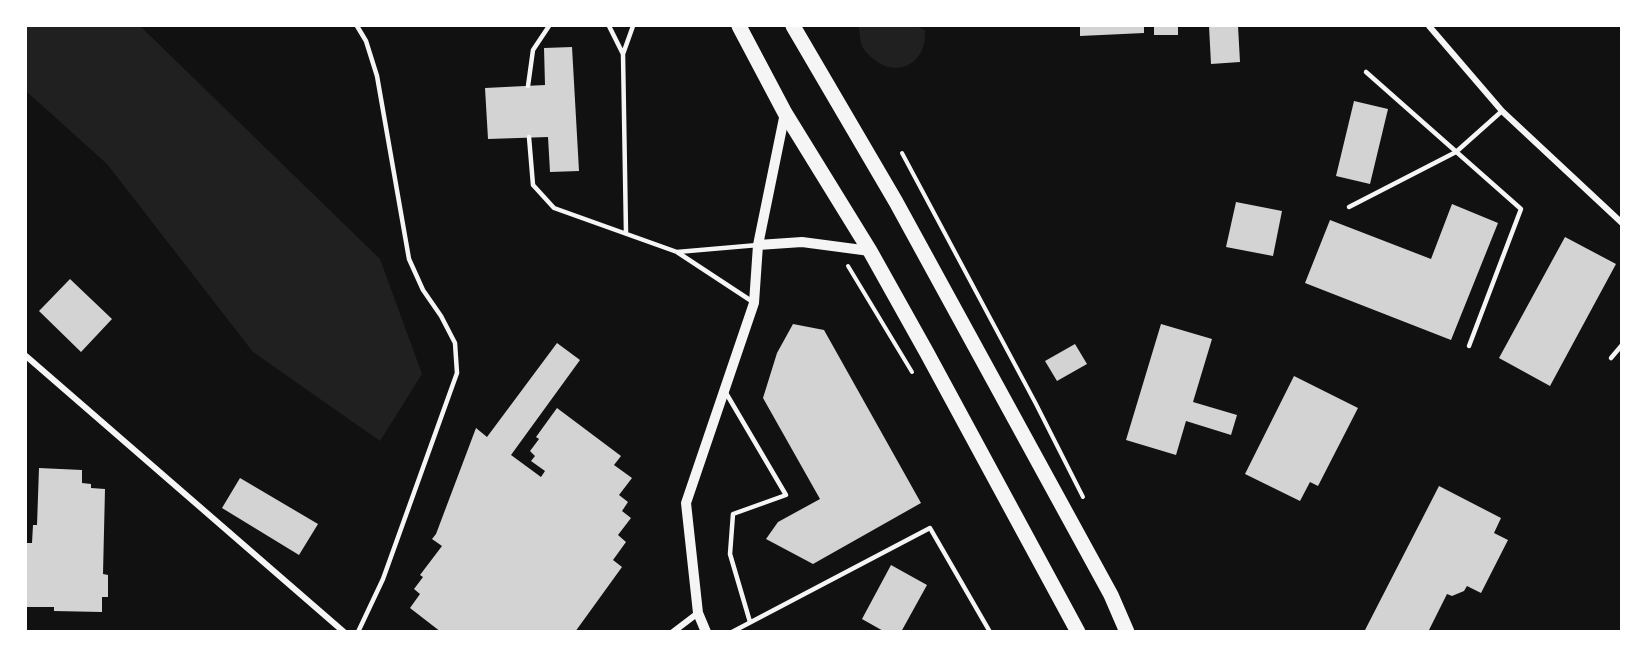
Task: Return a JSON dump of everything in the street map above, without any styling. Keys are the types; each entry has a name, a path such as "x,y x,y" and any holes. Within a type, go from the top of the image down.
{"main road":[{"path":"739,26 785,113 870,251 1078,632"},
{"path":"793,26 896,202 1111,596 1127,632"}],"street":[{"path":"1429,26 1502,111 1622,223"},
{"path":"706,632 699,613 686,503 754,303 759,245 785,113"},
{"path":"759,245 802,242 870,251"},
{"path":"26,356 344,632"},
{"path":"673,632 699,613"}],"lane":[{"path":"357,26 366,41 377,76 409,259 423,290 441,316 455,343 457,373 383,579 358,632"},
{"path":"528,86 532,51 549,26"},
{"path":"609,26 623,54"},
{"path":"626,233 623,54 633,26"},
{"path":"1365,72 1521,208 1469,346"},
{"path":"1349,207 1456,152 1502,111"},
{"path":"530,137 533,185 554,208 677,252 754,303"},
{"path":"677,252 759,245"},
{"path":"1611,358 1622,345"},
{"path":"725,391 786,495 733,514 730,554 750,622"},
{"path":"732,632 930,528 990,632"}],"path":[{"path":"902,153 1036,404 1088,507"}],"shaded area":[{"path":"26,26 140,26 380,259 422,374 380,441 253,352 107,164 26,91"},
{"path":"858,26 916,26 925,30 924,44 917,58 911,63 898,68 883,65 864,50"}],"building":[{"path":"1080,26 1144,26 1144,33 1080,36"},
{"path":"1154,26 1178,26 1178,35 1154,35"},
{"path":"1209,26 1238,26 1240,62 1211,64"},
{"path":"572,47 579,171 550,172 548,137 488,139 485,88 545,85 544,48"},
{"path":"1354,101 1388,109 1370,184 1336,176"},
{"path":"1236,202 1282,211 1273,256 1226,247"},
{"path":"1452,204 1498,223 1451,340 1305,283 1330,220 1431,259"},
{"path":"1565,237 1616,264 1550,386 1499,358"},
{"path":"70,279 112,319 81,352 39,311"},
{"path":"793,324 824,330 921,503 813,564 766,539 778,522 820,499 763,398 777,353"},
{"path":"1161,324 1212,339 1193,402 1237,415 1231,435 1186,421 1176,455 1126,440"},
{"path":"557,343 580,360 511,455 541,477 545,471 531,461 535,456 530,451 539,439 536,437 557,408 621,456 614,465 632,478 619,495 628,502 622,511 631,518 618,535 626,542 613,560 622,567 575,632 441,632 410,608 420,594 414,589 423,577 420,575 442,546 432,539 436,534 476,428 487,437"},
{"path":"1075,344 1087,364 1057,381 1045,361"},
{"path":"1294,376 1358,408 1318,486 1310,482 1300,501 1245,474"},
{"path":"39,468 82,470 82,483 91,484 91,488 105,489 103,574 108,575 108,597 102,597 102,612 54,611 54,607 26,607 26,543 32,543 33,525 37,525"},
{"path":"240,478 318,524 299,555 222,508"},
{"path":"1439,486 1501,518 1494,533 1508,540 1481,593 1467,586 1464,591 1452,596 1447,594 1428,632 1364,632"},
{"path":"891,565 927,585 901,632 885,632 862,619"}]}
